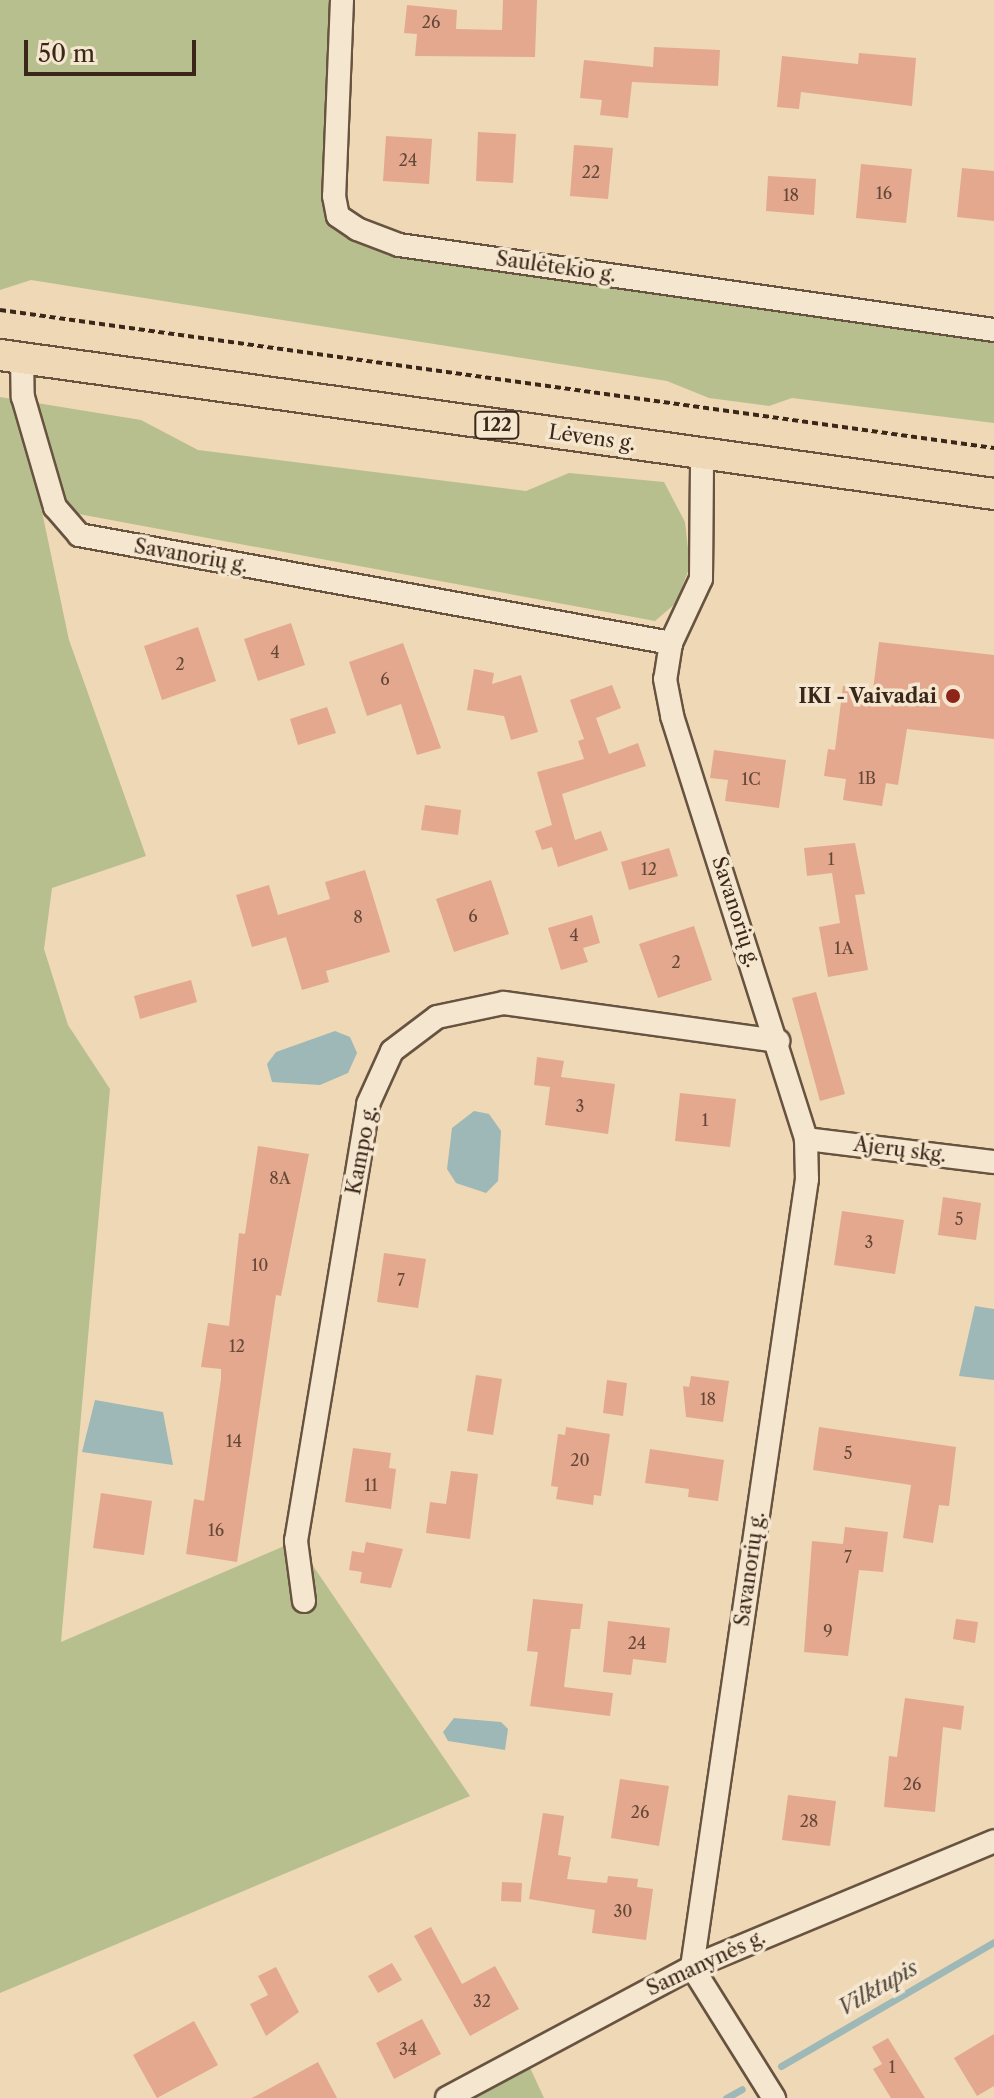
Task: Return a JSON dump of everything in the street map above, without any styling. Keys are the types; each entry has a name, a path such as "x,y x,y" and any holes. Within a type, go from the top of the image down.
{"main road":[{"name":"Lėvens g.","path":"11,357 994,494"}],"street":[{"name":"Saulėtekio g.","path":"342,0 334,196 338,216 357,229 399,245 994,330"},
{"name":"Savanorių g.","path":"11,357 55,507 79,535 671,643 665,679 672,716 778,1041 806,1139 807,1179 692,1967"},
{"path":"671,643 701,579 702,453"},
{"name":"Kampo g.","path":"304,1601 296,1541 368,1104 392,1051 437,1017 504,1003 778,1041"},
{"name":"Ajerų skg.","path":"806,1139 994,1162"},
{"name":"Samanynės g.","path":"447,2098 692,1967 984,1843"},
{"path":"692,1967 774,2098"}],"path":[{"path":"0,310 994,448"}],"green space":[{"path":"0,0 342,0 334,196 357,229 994,332 994,423 792,398 769,406 709,398 667,381 31,280 0,290"},
{"path":"0,397 141,420 198,450 526,491 569,473 664,482 685,522 690,566 676,603 655,621 41,507 69,640 146,856 52,888 44,949 68,1025 110,1089 61,1642 296,1541 470,1796 0,1993"},
{"path":"525,2057 544,2098 447,2098"}],"water":[{"path":"335,1031 350,1037 357,1053 348,1073 320,1085 272,1082 267,1064 276,1052"},
{"path":"474,1111 489,1114 501,1131 498,1181 486,1193 456,1183 447,1169 452,1128"},
{"path":"975,1306 994,1309 994,1380 959,1376"},
{"path":"95,1400 163,1412 173,1465 82,1452"},
{"path":"454,1718 501,1722 508,1729 505,1750 448,1741 443,1732"}],"building":[{"path":"503,0 537,0 535,57 415,56 417,34 404,33 407,5 457,10 456,29 502,30"},
{"path":"654,47 720,50 718,86 632,82 628,118 600,115 602,100 580,98 584,60 653,67"},
{"path":"859,53 916,58 912,106 801,92 799,109 777,107 782,56 858,64"},
{"path":"478,132 516,134 513,183 476,181"},
{"path":"386,136 432,139 429,184 383,181"},
{"path":"574,145 613,148 608,199 570,196"},
{"path":"861,164 912,169 906,223 856,218"},
{"path":"962,168 994,171 994,221 957,217"},
{"path":"768,176 816,179 814,215 766,211"},
{"path":"291,623 305,665 258,681 244,639"},
{"path":"198,627 216,681 162,700 144,646"},
{"path":"879,642 994,655 994,739 907,729 898,785 886,783 882,806 843,800 846,779 824,776 828,749 835,750 843,686 873,690"},
{"path":"403,643 441,748 417,755 401,704 367,716 349,662"},
{"path":"474,669 494,673 492,684 521,675 538,732 511,740 504,716 467,710"},
{"path":"612,685 621,708 596,718 609,754 638,743 646,766 562,794 575,840 601,831 608,850 558,867 552,847 542,850 535,831 552,825 537,772 584,759 578,741 584,739 570,700"},
{"path":"327,707 336,733 298,745 290,719"},
{"path":"714,750 786,760 779,808 725,801 728,780 710,778"},
{"path":"425,805 461,810 458,835 421,830"},
{"path":"855,843 865,894 855,895 868,970 828,977 819,927 840,923 832,873 807,876 804,848"},
{"path":"669,848 678,876 629,890 621,862"},
{"path":"365,870 390,952 326,971 329,982 302,990 286,937 252,947 236,895 269,885 278,915 330,899 325,882"},
{"path":"491,880 509,934 454,952 436,899"},
{"path":"592,915 600,943 583,948 588,962 561,970 548,928"},
{"path":"694,926 712,980 658,998 639,944"},
{"path":"191,980 197,1002 140,1019 134,996"},
{"path":"816,992 845,1094 820,1101 792,998"},
{"path":"537,1057 564,1061 561,1077 615,1084 608,1134 545,1125 550,1087 534,1085"},
{"path":"680,1093 736,1099 730,1147 675,1141"},
{"path":"258,1146 309,1154 281,1296 276,1295 237,1562 186,1554 194,1499 204,1501 221,1379 221,1369 201,1367 208,1323 229,1326 239,1233 245,1234"},
{"path":"943,1197 981,1203 976,1240 938,1235"},
{"path":"842,1211 904,1220 895,1274 834,1265"},
{"path":"384,1253 426,1259 418,1308 377,1302"},
{"path":"476,1375 502,1379 493,1435 467,1431"},
{"path":"691,1376 729,1381 723,1422 686,1417 683,1386 689,1387"},
{"path":"607,1380 627,1383 623,1416 603,1413"},
{"path":"566,1427 610,1434 601,1496 594,1495 593,1505 556,1499 558,1487 551,1486 558,1434 565,1435"},
{"path":"819,1427 956,1447 949,1506 939,1505 933,1543 903,1538 911,1485 813,1470"},
{"path":"353,1448 391,1453 389,1468 396,1469 391,1509 345,1502"},
{"path":"650,1449 724,1460 718,1501 688,1497 689,1489 645,1483"},
{"path":"451,1471 478,1474 470,1539 426,1533 430,1502 446,1504"},
{"path":"101,1493 152,1501 144,1555 93,1548"},
{"path":"845,1527 888,1532 883,1572 859,1570 848,1656 804,1652 812,1541 843,1544"},
{"path":"366,1542 403,1549 391,1588 360,1583 362,1572 349,1570 352,1551 364,1553"},
{"path":"533,1599 583,1604 580,1629 571,1629 564,1687 613,1693 610,1716 530,1706 538,1652 527,1651"},
{"path":"956,1619 978,1622 975,1643 953,1639"},
{"path":"608,1621 670,1628 666,1663 633,1659 631,1675 603,1672"},
{"path":"905,1698 964,1706 961,1730 943,1727 935,1812 884,1807 889,1756 897,1757"},
{"path":"620,1779 669,1786 659,1846 611,1838"},
{"path":"788,1795 836,1801 830,1846 782,1840"},
{"path":"543,1813 564,1816 558,1855 571,1857 567,1879 607,1883 608,1876 638,1879 637,1887 653,1889 646,1940 592,1933 595,1910 529,1899"},
{"path":"502,1882 522,1883 521,1902 501,1901"},
{"path":"431,1927 462,1984 495,1966 519,2009 470,2036 414,1936"},
{"path":"392,1963 402,1980 378,1993 368,1976"},
{"path":"276,1967 299,2012 266,2036 250,2004 268,1995 258,1976"},
{"path":"422,2019 441,2054 394,2079 376,2043"},
{"path":"194,2021 218,2065 157,2098 133,2055"},
{"path":"994,2034 994,2086 977,2096 954,2058"},
{"path":"888,2038 925,2098 891,2098 873,2069 882,2064 872,2047"},
{"path":"318,2062 337,2098 252,2098"}],"waterway":[{"name":"Vilktupis","path":"781,2066 994,1942"},
{"name":"Vilktupis","path":"726,2098 742,2089"}],"place":[{"name":"IKI - Vaivadai","path":"953,696"}]}
